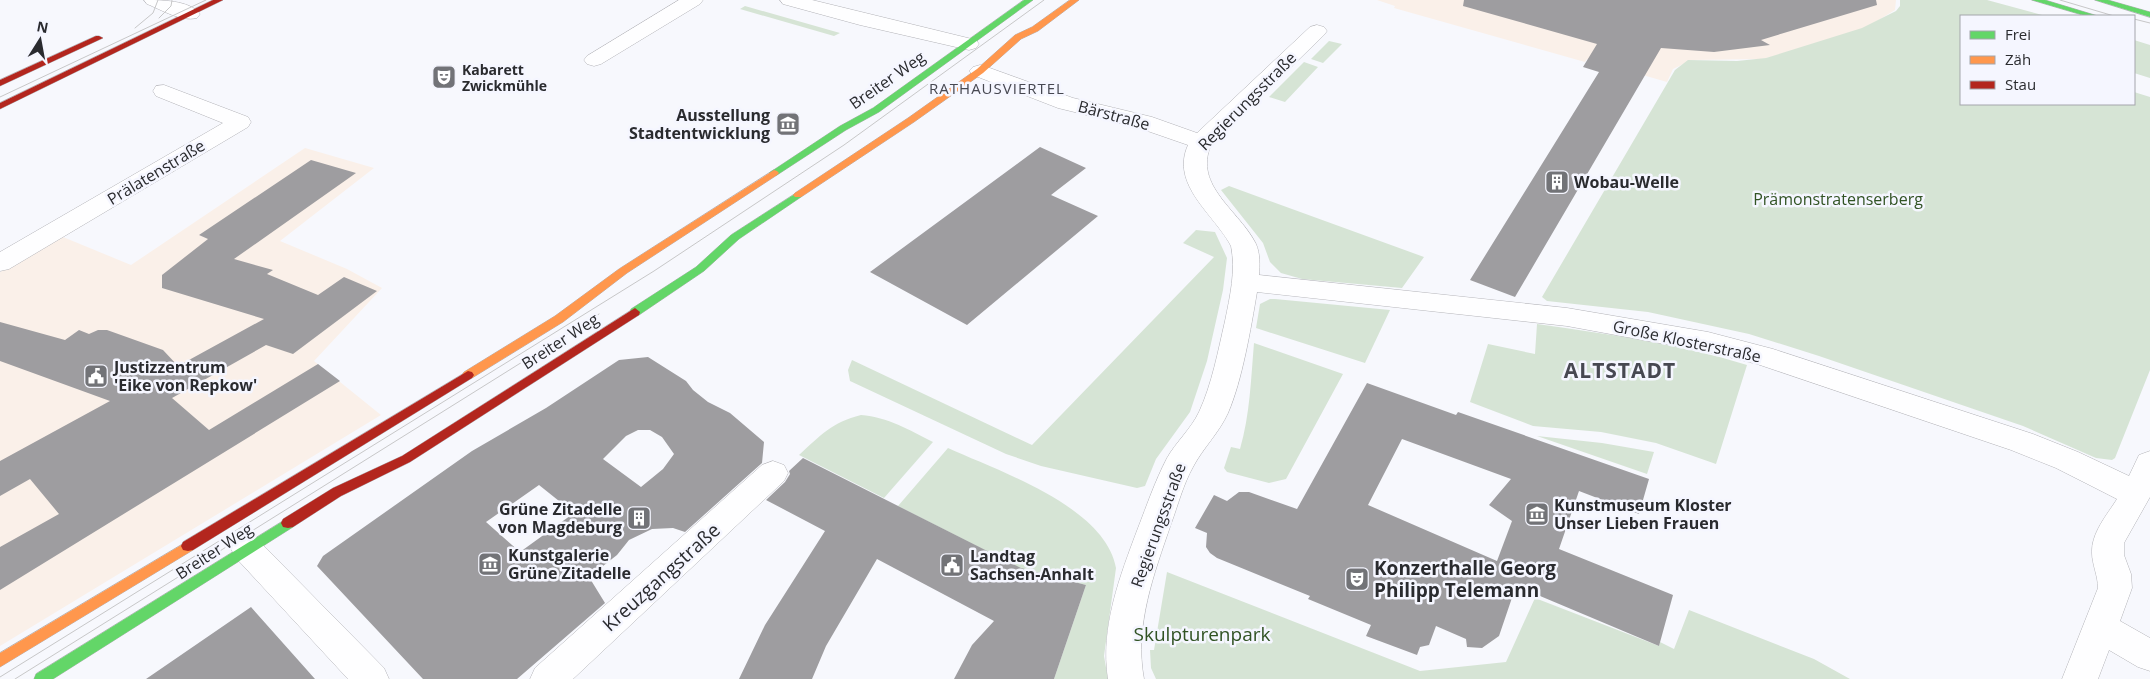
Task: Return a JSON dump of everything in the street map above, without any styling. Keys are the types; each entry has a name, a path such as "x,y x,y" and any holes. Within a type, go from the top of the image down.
{"street":[{"path":"594,60 693,0"},
{"path":"790,0 860,19 969,44"},
{"name":"Breiter Weg","path":"0,661 559,319 623,272 843,128 884,106 926,72 969,44 1029,0"},
{"name":"Breiter Weg","path":"41,679 336,492 406,459 623,320 700,269 735,237 911,120 980,71 1018,37 1035,29 1075,0"},
{"path":"2036,0 2090,15"},
{"path":"2099,0 2150,15"},
{"path":"0,106 170,7 215,1"},
{"name":"Regierungsstraße","path":"1126,679 1123,658 1133,591 1171,482 1182,458 1212,415 1220,396 1237,326 1245,282 1247,262 1244,247 1235,231 1211,202 1196,174 1194,157 1201,142 1317,31"},
{"path":"0,83 112,32"},
{"name":"Bärstraße","path":"980,71 1066,103 1144,122 1201,142"},
{"name":"Prälatenstraße","path":"0,264 240,122 164,91"},
{"name":"Große Klosterstraße","path":"1245,282 1567,317 1716,344 1758,354 2022,442 2075,463 2136,494"},
{"path":"2080,679 2115,588 2114,574 2108,555 2108,542 2136,494 2150,464"},
{"name":"Kreuzgangstraße","path":"548,679 773,474"},
{"path":"247,548 371,679"},
{"path":"2100,627 2150,656"}],"shaded area":[{"path":"1377,0 1896,0 1895,10 1846,40 1762,59 1692,60 1673,69 1667,82 1587,59 1585,62 1394,8 1395,6"},
{"path":"305,148 374,168 280,241 347,269 382,288 314,361 381,415 0,646 0,272 56,239 63,237 131,265"}],"green space":[{"name":"Prämonstratenserberg","path":"1900,0 1987,0 2042,15 1960,15 1960,105 2135,105 2135,92 2150,97 2150,370 2115,458 2112,460 2096,458 2023,426 1749,334 1648,312 1547,301 1542,297 1675,70 1688,60 1737,61 1766,58 1862,28 1896,11 1900,6"},
{"path":"745,6 840,33 834,36 740,9"},
{"path":"2135,40 2150,45 2150,78 2135,73"},
{"path":"1329,41 1342,44 1323,63 1311,59"},
{"path":"1304,62 1318,67 1285,102 1269,97"},
{"path":"1229,186 1424,257 1402,288 1302,279 1281,273 1270,262 1263,243 1221,190"},
{"path":"1196,230 1215,232 1227,258 1223,290 1207,361 1190,412 1156,459 1145,486 1137,488 1041,466 1006,454 850,381 848,370 852,360 1032,445 1214,257 1183,243"},
{"path":"1270,299 1390,310 1365,363 1256,328 1260,304"},
{"path":"1537,324 1669,345 1747,365 1716,464 1656,443 1601,432 1533,426 1470,402 1488,344 1535,354"},
{"path":"1254,343 1343,374 1286,479 1269,483 1227,472 1224,468 1231,447 1240,449 1250,396"},
{"path":"861,415 889,421 933,442 884,498 799,455 834,426"},
{"path":"1537,436 1602,443 1654,452 1647,474"},
{"path":"948,448 1047,493 1092,526 1108,546 1116,568 1104,656 1108,679 1054,679 1086,585 1033,571 1032,574 898,506"},
{"name":"Skulpturenpark","path":"1167,572 1420,671 1506,662 1535,598 1659,646 1660,642 1674,649 1689,610 1814,659 1850,679 1156,679 1151,668 1150,650 1154,650"}],"building":[{"path":"1464,0 1876,0 1877,5 1761,40 1770,45 1714,52 1661,48 1515,297 1470,280 1599,72 1583,67 1597,44 1463,6"},
{"path":"1040,147 1086,168 1051,195 1098,216 967,325 870,272"},
{"name":"Justizzentrum 'Eike von Repkow'","path":"311,160 356,173 234,259 273,270 267,274 318,295 344,277 377,291 293,354 266,345 172,398 209,430 318,364 340,381 0,590 0,547 59,514 30,479 0,496 0,461 110,401 0,361 0,322 65,340 79,330 89,334 98,330 107,330 163,350 178,366 264,319 162,288 162,275 208,239 199,235"},
{"name":"Grüne Zitadelle von Magdeburg","path":"648,357 686,381 693,390 708,402 730,413 764,442 762,463 685,532 673,528 652,529 629,540 617,555 589,577 605,603 517,679 423,679 317,566 323,556 472,451 546,408 619,360","holes":["638,430 650,430 662,437 674,454 663,469 641,487 603,459 626,436","539,485 574,513 520,552 486,522"]},
{"path":"1367,383 1456,415 1458,412 1649,479 1639,514 1579,491 1559,549 1673,595 1659,646 1516,586 1499,636 1482,648 1467,647 1466,639 1436,626 1429,645 1420,647 1417,655 1366,636 1371,625 1308,599 1310,596 1217,558 1206,547 1207,533 1195,528 1214,495 1227,501 1239,492 1249,492 1297,509","holes":["1402,439 1511,479 1489,505 1512,521 1497,561 1368,505"]},
{"name":"Landtag Sachsen-Anhalt","path":"803,458 1021,568 1086,585 1054,679 954,679 972,645 994,621 877,559 826,646 812,679 739,679 765,625 825,531 766,500 785,482 790,474 789,471"},
{"path":"251,607 315,679 146,679"}],"tram line":[{"path":"135,28 153,13 158,0"},
{"path":"159,18 171,6 172,0"},
{"path":"0,97 206,0"},
{"path":"0,677 654,271 844,145 1044,0"},
{"path":"2060,0 2111,15"},
{"path":"2135,19 2150,23"},
{"path":"15,679 599,314"}],"traffic: fast":[{"path":"774,173 843,128 876,110 1029,0"},
{"path":"2036,0 2090,15"},
{"path":"2099,0 2150,15"},
{"path":"635,312 700,269 735,237 798,195"},
{"path":"41,679 288,523"}],"traffic: slow":[{"path":"798,195 911,120 980,71 1018,37 1035,29 1075,0"},
{"path":"468,375 559,319 623,271 774,173"},
{"path":"0,661 188,546"}],"traffic: jam":[{"path":"0,106 219,0"},
{"path":"0,83 99,38"},
{"path":"288,523 337,492 406,459 635,312"},
{"path":"188,546 468,375"}],"place":[{"name":"Kabarett Zwickmühle","path":"444,77"},
{"name":"Ausstellung Stadtentwicklung","path":"788,124"},
{"name":"Wobau-Welle","path":"1557,182"},
{"name":"Justizzentrum 'Eike von Repkow'","path":"96,376"},
{"name":"Kunstmuseum Kloster Unser Lieben Frauen","path":"1537,514"},
{"name":"Grüne Zitadelle von Magdeburg","path":"639,518"},
{"name":"Kunstgalerie Grüne Zitadelle","path":"490,564"},
{"name":"Landtag Sachsen-Anhalt","path":"952,565"},
{"name":"Konzerthalle Georg Philipp Telemann","path":"1357,579"}],"district":[{"name":"RATHAUSVIERTEL","path":"997,88"},
{"name":"ALTSTADT","path":"1620,370"}]}
